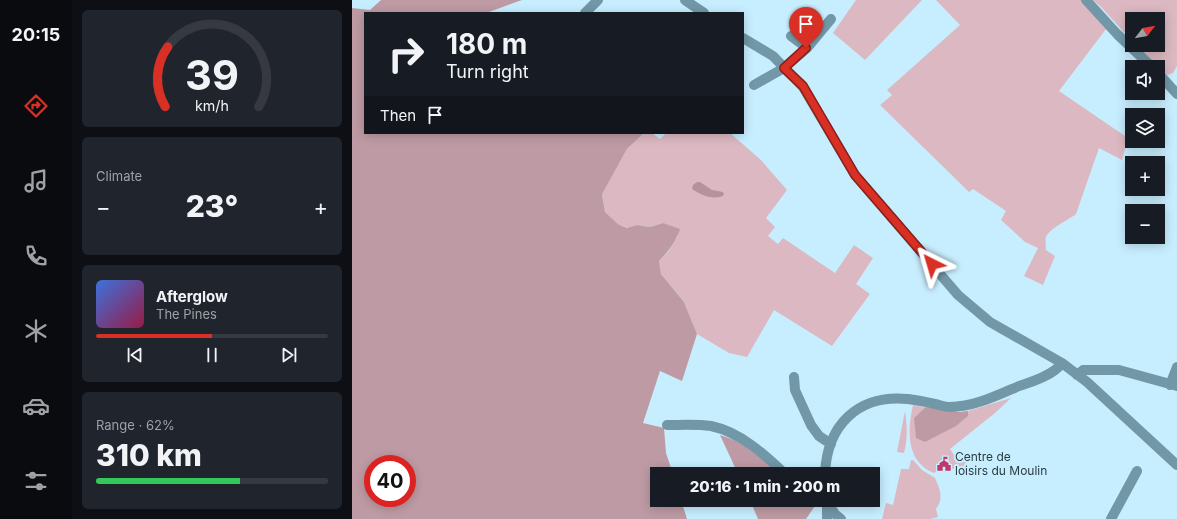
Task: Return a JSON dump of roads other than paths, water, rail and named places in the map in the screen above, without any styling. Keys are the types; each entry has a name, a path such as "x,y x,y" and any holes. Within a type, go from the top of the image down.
{"street":[{"path":"586,12 598,0"},
{"path":"685,0 703,12"},
{"path":"1086,0 1116,34 1144,60"},
{"path":"754,85 784,68 806,48 830,19"},
{"path":"791,36 806,48"},
{"path":"744,39 773,56 803,86 855,175 958,295 990,322 1062,364 1087,382 1177,465"},
{"path":"1165,81 1177,94"},
{"path":"826,467 834,433 844,419 858,409 873,403 890,399 907,399 949,407 963,406 981,401 1041,378 1062,364"},
{"path":"1077,375 1083,370 1119,370 1174,385 1177,367"},
{"path":"794,377 795,390 810,425 819,436 831,444"},
{"path":"668,425 710,426 730,432 763,454 777,467"},
{"path":"1111,519 1137,471"},
{"path":"827,507 827,519"},
{"path":"831,507 835,514 841,519"}],"place":[{"name":"Centre de loisirs du Moulin","path":"944,464"}]}
